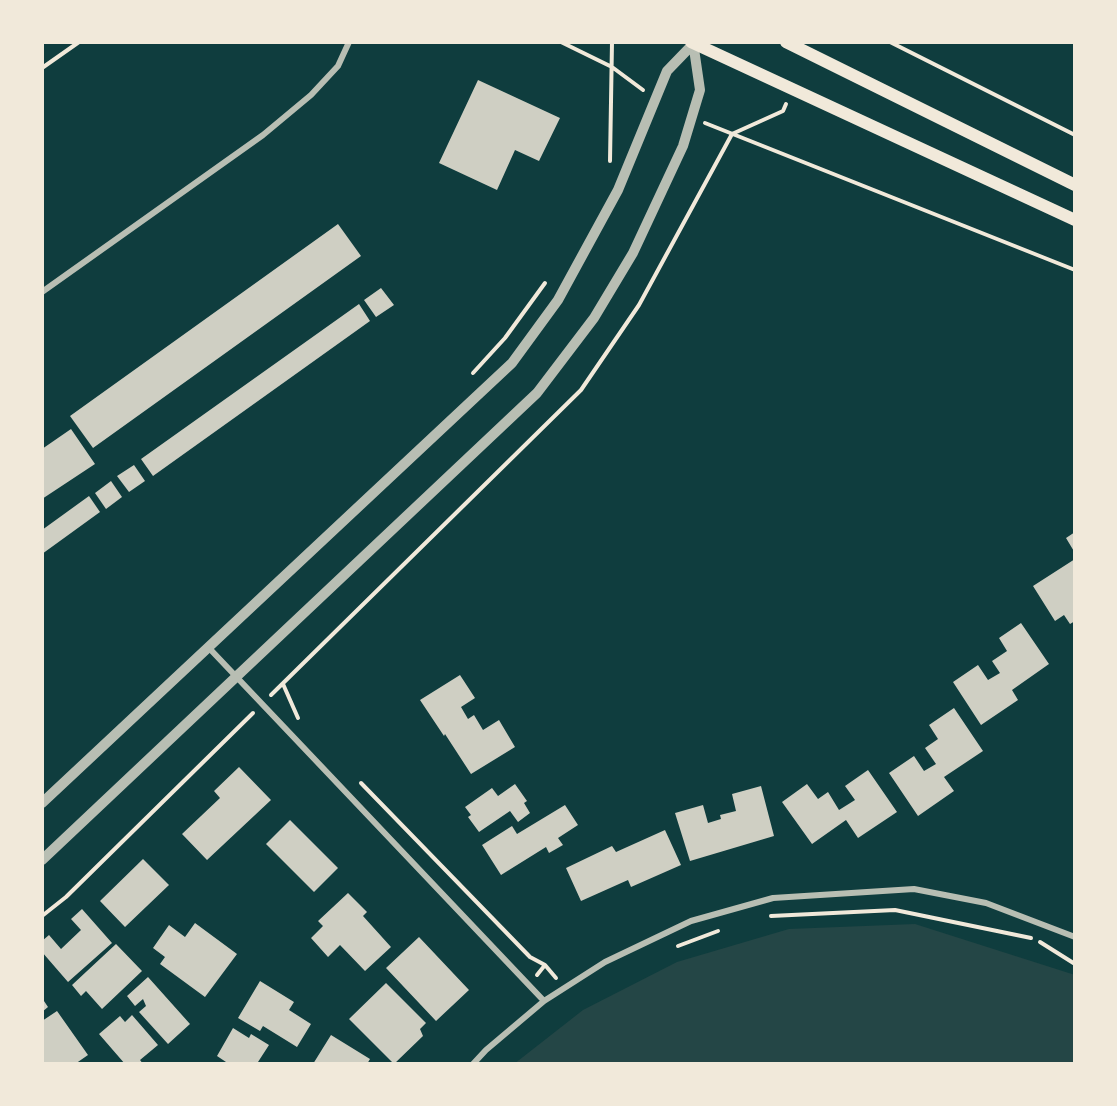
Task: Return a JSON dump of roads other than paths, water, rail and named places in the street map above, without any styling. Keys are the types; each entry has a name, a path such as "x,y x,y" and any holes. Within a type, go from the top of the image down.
{"main road":[{"path":"693,42 1075,220"},
{"path":"786,42 1075,185"}],"street":[{"path":"42,292 263,135 311,95 338,66 349,42"},
{"path":"42,803 512,363 558,300 618,190 667,71 693,42"},
{"path":"42,860 537,393 594,318 633,253 683,146 700,90 693,42"},
{"path":"209,648 544,1001"},
{"path":"473,1064 486,1050 544,1001 605,962 691,921 773,898 914,889 986,903 1075,937"}]}
